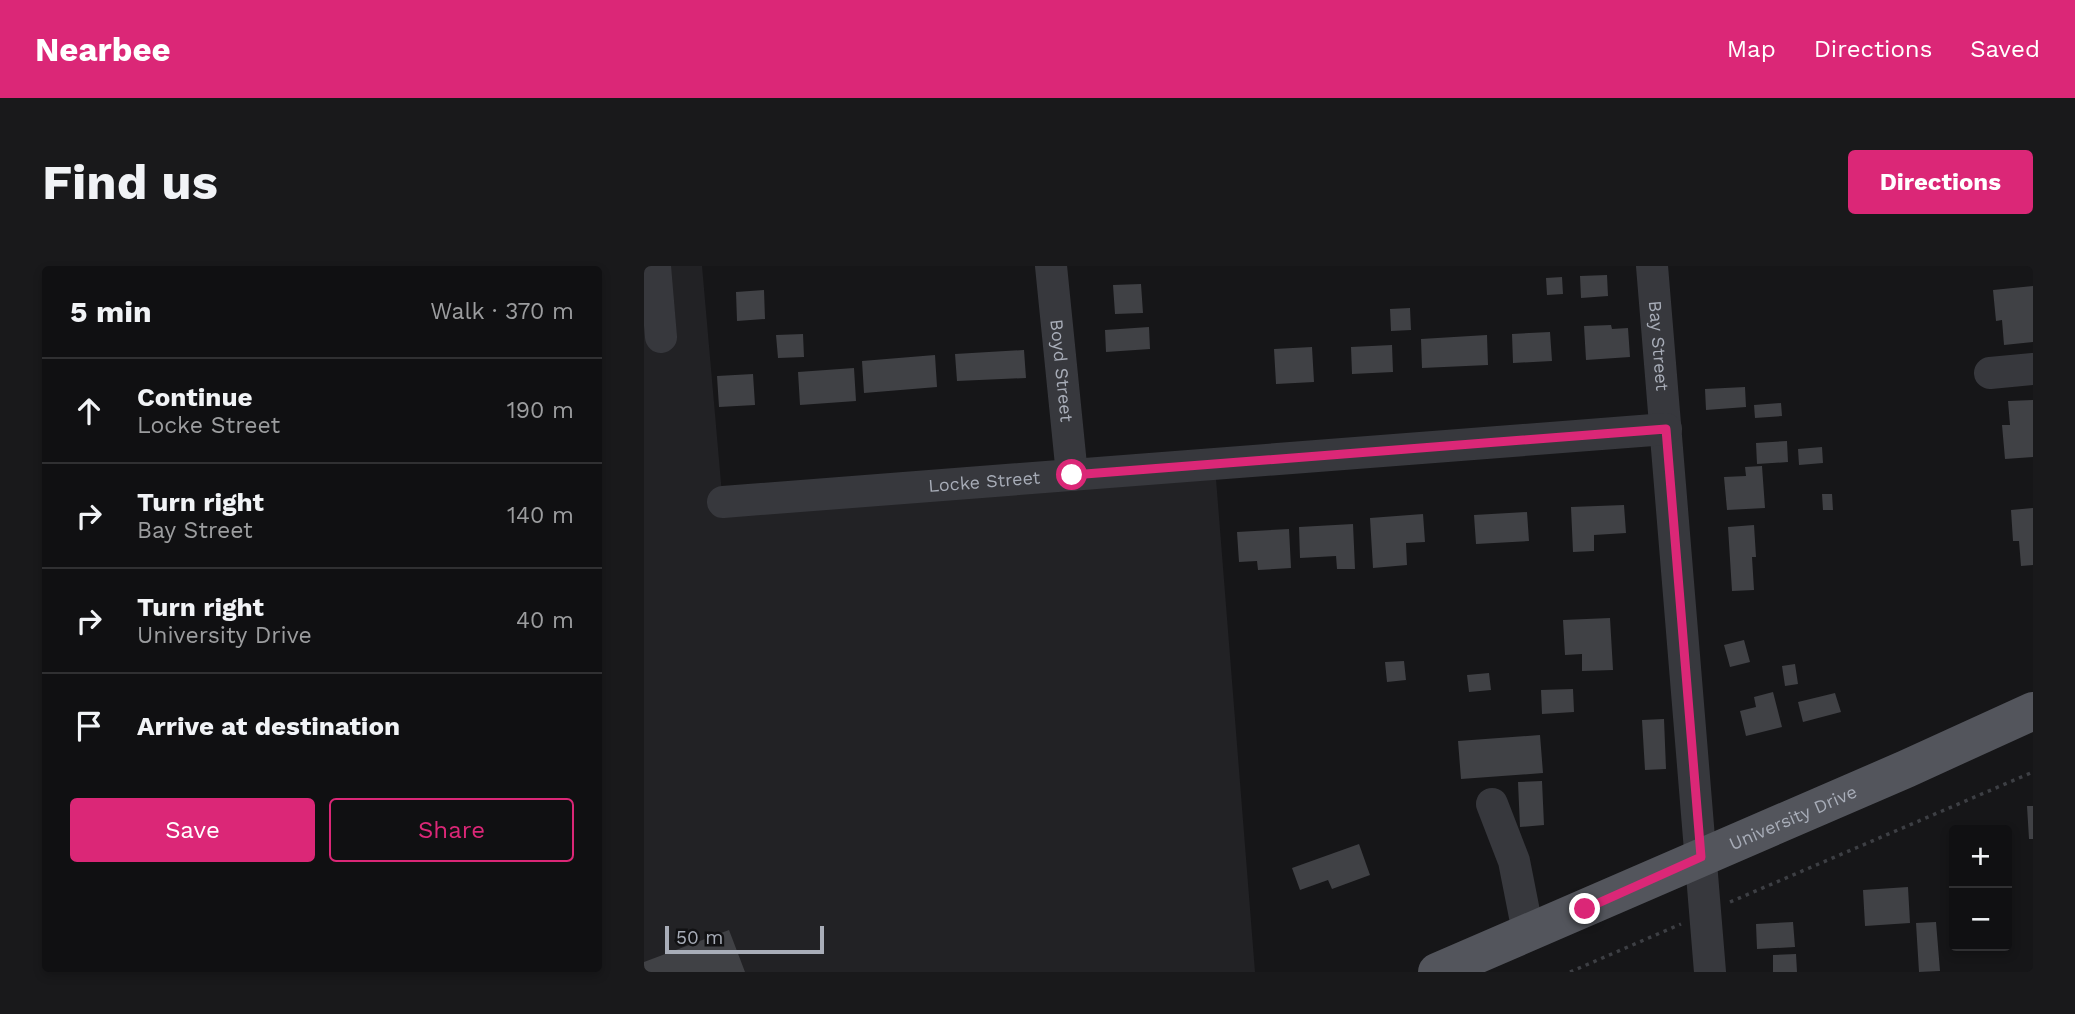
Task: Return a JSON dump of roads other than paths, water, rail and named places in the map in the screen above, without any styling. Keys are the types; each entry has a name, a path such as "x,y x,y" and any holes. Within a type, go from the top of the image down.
{"main road":[{"name":"University Drive","path":"1437,972 1917,765 2033,710"}],"street":[{"name":"Boyd Street","path":"1051,266 1072,475"},
{"name":"Bay Street","path":"1652,266 1710,972"},
{"path":"651,271 661,337"},
{"path":"1990,373 2033,369"},
{"name":"Locke Street","path":"723,502 1666,429"},
{"path":"1492,804 1514,861 1528,932"}]}
